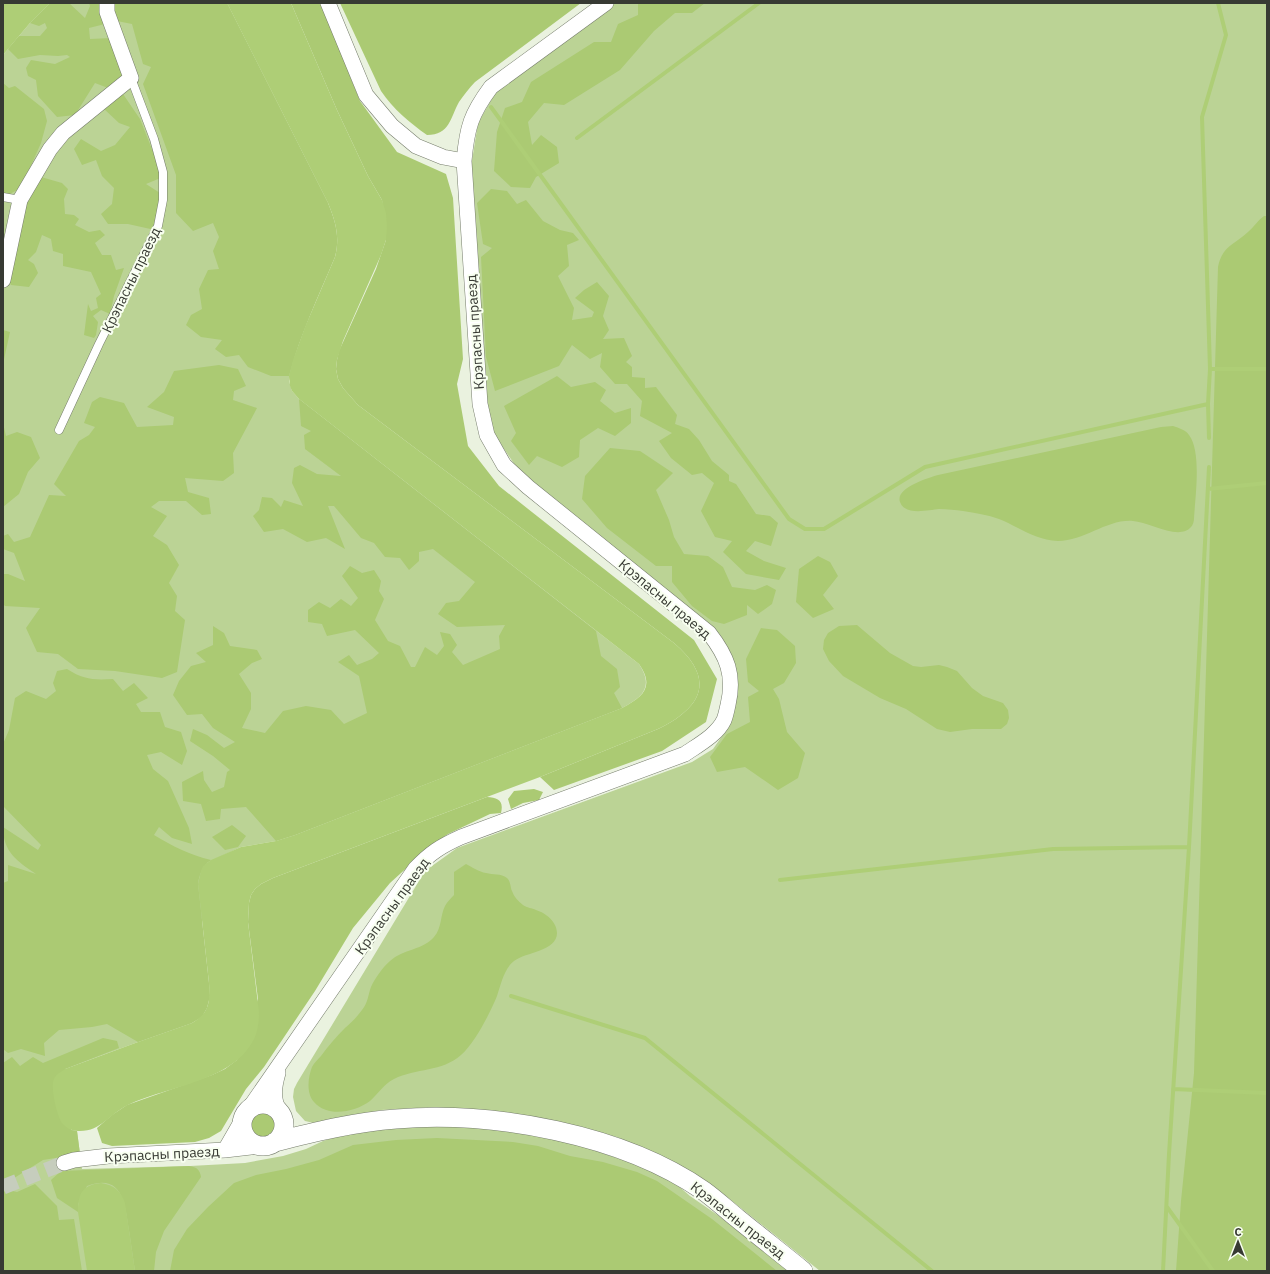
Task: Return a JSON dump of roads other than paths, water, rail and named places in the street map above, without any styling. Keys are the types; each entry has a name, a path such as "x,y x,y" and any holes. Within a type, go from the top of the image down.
{"street":[{"name":"Крэпасны праезд","path":"107,3 107,12 131,78"},
{"path":"328,3 366,95 392,126 416,146 443,157 464,161"},
{"name":"Крэпасны праезд","path":"225,1150 246,1113 415,870 426,857 438,848 461,837 685,754 705,741 724,720 729,698 730,676 727,663 721,649 709,633 528,487 504,465 487,435 480,404 464,161 470,123 478,104 491,87 606,3"},
{"path":"3,280 20,200 50,149 63,133 131,78"},
{"path":"281,1062 274,1094 276,1103 280,1112 283,1118 283,1132 280,1138 268,1144 249,1140 245,1135 242,1123 246,1113 254,1106 261,1104 268,1104 275,1107 280,1112 303,1128 322,1131"},
{"name":"Крэпасны праезд","path":"64,1163 74,1160 108,1156 225,1150 268,1144 322,1131 379,1121 438,1116 506,1122 559,1131 585,1138 633,1154 655,1164 703,1191 803,1271"}],"lane":[{"name":"Крэпасны праезд","path":"59,430 99,344 158,226 163,200 163,172 154,139 131,78"},
{"path":"3,197 20,200"}],"waterway":[{"path":"577,138 759,3"},
{"path":"1209,438 1208,404 1210,369 1202,117 1226,35 1218,3"},
{"path":"491,107 789,519 805,529 824,529 925,467 1208,404"},
{"path":"1210,369 1267,369"},
{"path":"1163,1271 1189,847 1209,467"},
{"path":"1208,489 1267,483"},
{"path":"780,880 1053,849 1189,847"},
{"path":"511,996 645,1038 932,1271"},
{"path":"1173,1089 1267,1093"},
{"path":"1167,1207 1213,1271"}],"tunnel":[{"path":"3,1187 64,1163"}]}
